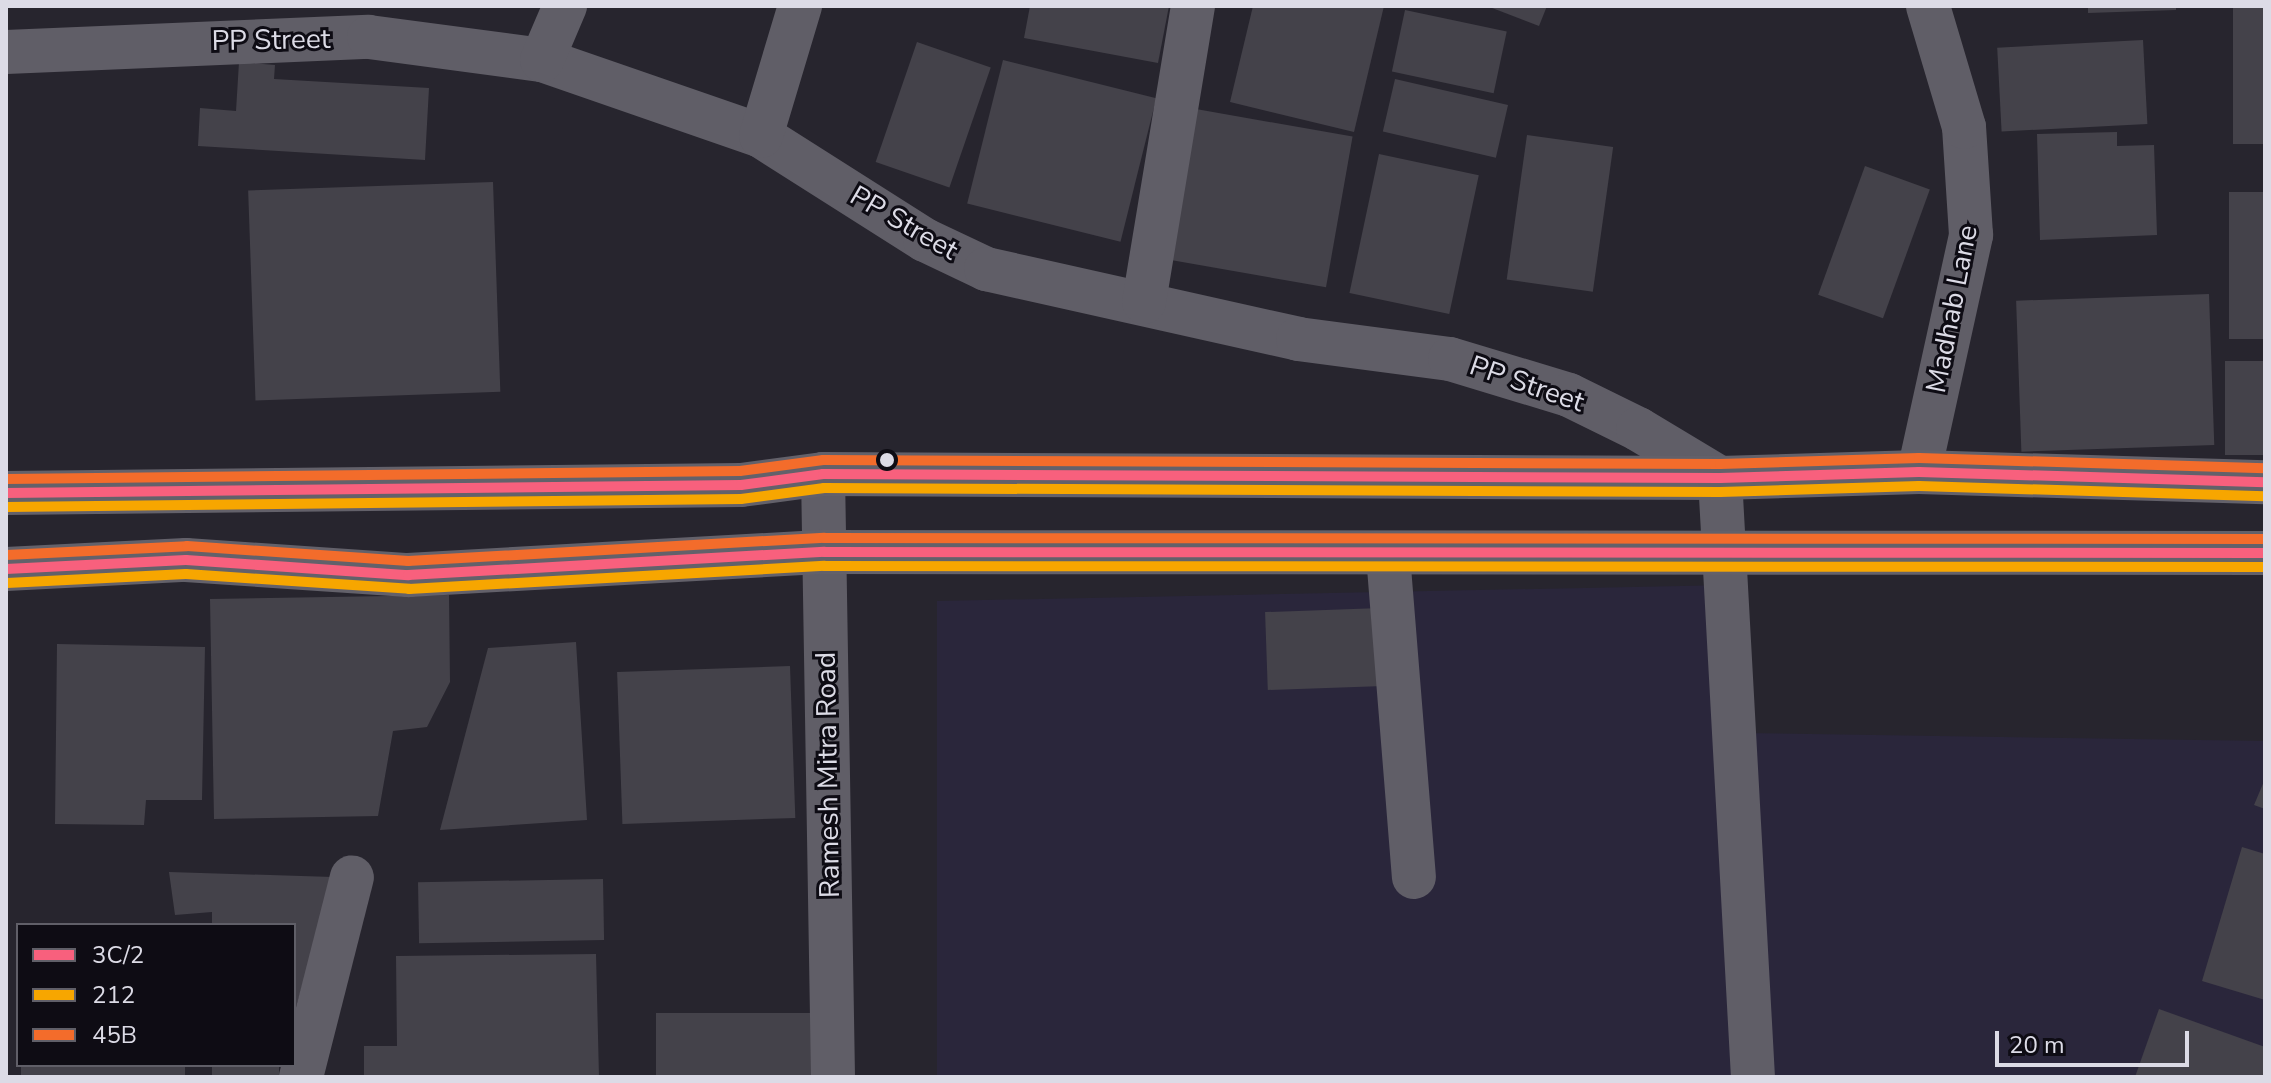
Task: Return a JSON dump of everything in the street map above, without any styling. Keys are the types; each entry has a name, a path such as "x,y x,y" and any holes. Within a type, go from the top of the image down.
{"main road":[{"path":"6,493 741,485 823,474 1720,478 1919,472 2265,482"},
{"path":"6,569 186,560 408,575 824,552 1388,555 2265,553"}],"street":[{"path":"542,60 565,6"},
{"path":"761,136 800,6"},
{"path":"1144,302 1193,6"},
{"name":"Madhab Lane","path":"1919,472 1971,235 1964,127 1928,6"},
{"name":"PP Street","path":"6,52 369,37 542,60 761,136 925,240 986,269 1298,339 1450,359 1569,395 1720,478"},
{"name":"Ramesh Mitra Road","path":"823,474 833,1077"},
{"path":"1720,478 1753,1077"},
{"path":"1388,555 1414,877"},
{"path":"301,1077 352,877"}],"shaded area":[{"path":"1730,585 1739,733 2265,741 2265,1077 937,1077 937,601"}],"building":[{"path":"1030,6 1169,6 1158,63 1024,38"},
{"path":"1253,6 1384,6 1354,132 1230,102"},
{"path":"1487,6 1547,6 1539,26"},
{"path":"2088,6 2176,6 2176,10 2088,13"},
{"path":"2233,6 2265,6 2265,144 2233,144"},
{"path":"1405,10 1507,32 1494,93 1392,72"},
{"path":"2143,40 2147,124 2002,132 1997,48"},
{"path":"917,42 991,67 949,187 876,162"},
{"path":"1003,60 1156,98 1121,242 967,204"},
{"path":"239,62 275,65 274,79 429,88 425,160 198,146 200,108 236,111"},
{"path":"1395,79 1508,105 1496,158 1383,132"},
{"path":"1196,109 1353,137 1326,287 1169,260"},
{"path":"2117,132 2117,146 2154,145 2157,235 2040,240 2037,134"},
{"path":"1527,135 1613,147 1593,292 1507,280"},
{"path":"1379,154 1479,175 1449,314 1349,293"},
{"path":"1865,166 1930,190 1883,318 1818,295"},
{"path":"493,182 500,392 255,400 248,191"},
{"path":"2229,192 2265,192 2265,339 2229,339"},
{"path":"2209,294 2214,445 2021,452 2016,301"},
{"path":"2225,361 2265,361 2265,455 2225,455"},
{"path":"449,595 450,682 427,727 393,731 378,816 214,819 210,599"},
{"path":"1381,608 1384,686 1268,690 1265,612"},
{"path":"576,642 587,820 440,830 488,648"},
{"path":"57,644 205,647 202,800 146,800 144,825 55,824"},
{"path":"790,666 795,818 622,824 617,672"},
{"path":"2265,779 2265,809 2254,805"},
{"path":"2242,847 2265,854 2265,1000 2202,981"},
{"path":"169,872 333,877 296,1007 296,923 212,923 212,912 175,915"},
{"path":"603,879 604,940 419,943 418,882"},
{"path":"596,954 599,1077 364,1077 364,1046 397,1046 396,956"},
{"path":"2159,1009 2265,1047 2265,1077 2135,1077"},
{"path":"656,1013 821,1013 821,1076 656,1076"},
{"path":"21,1067 185,1067 185,1077 21,1077"},
{"path":"212,1067 279,1067 279,1077 212,1077"}],"transit line":[{"name":"45B","path":"6,479 740,471 823,460 1720,464 1919,458 2265,468"},
{"name":"3C/2","path":"6,493 741,485 823,474 1720,478 1919,472 2265,482"},
{"name":"212","path":"6,507 741,499 824,488 1720,492 1919,486 2265,496"},
{"name":"45B","path":"6,555 187,546 408,561 824,538 2265,539"},
{"name":"3C/2","path":"6,569 186,560 408,575 824,552 2265,553"},
{"name":"212","path":"7,583 186,574 409,589 824,566 2265,567"}]}
